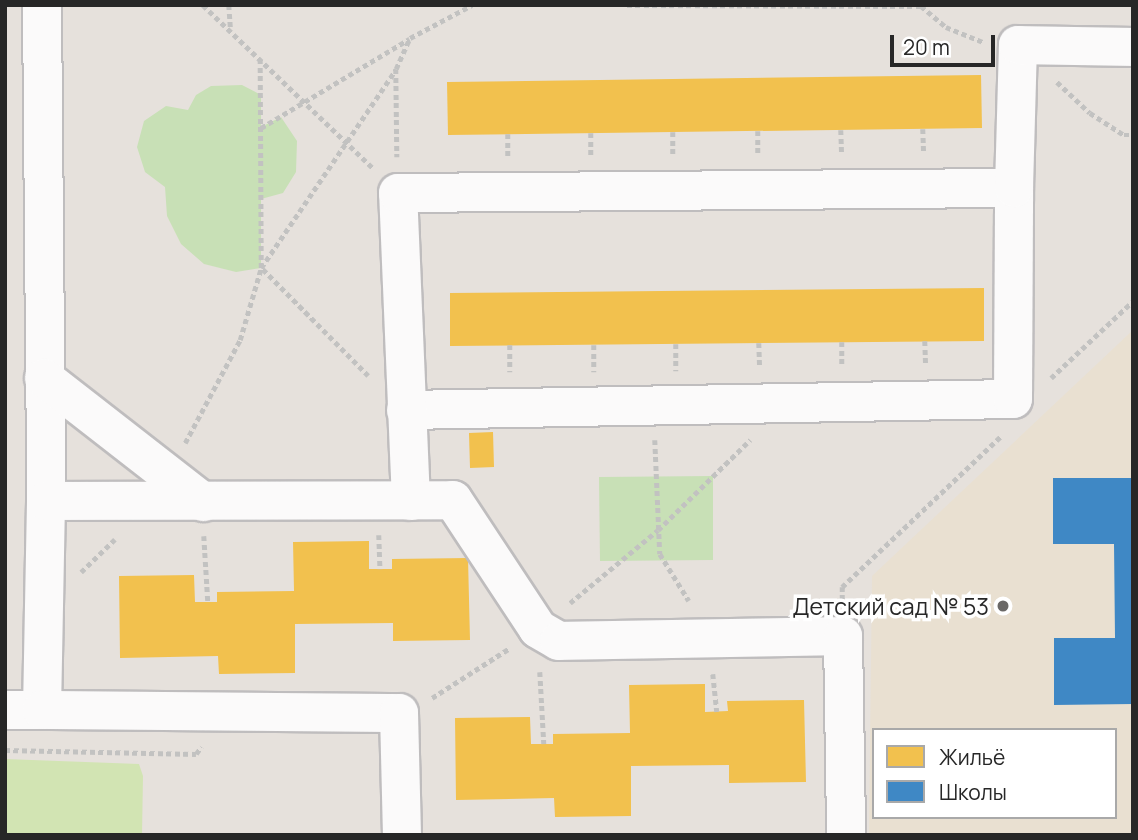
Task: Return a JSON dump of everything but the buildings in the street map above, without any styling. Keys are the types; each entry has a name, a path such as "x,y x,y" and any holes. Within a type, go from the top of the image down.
{"lane":[{"path":"42,5 46,501 44,608 24,710 399,713 402,835"},
{"path":"406,410 1013,400 1018,45 1133,47"},
{"path":"411,501 398,193 1014,188"},
{"path":"44,379 161,489"},
{"path":"46,501 161,489 203,502 453,500 538,629 559,641 710,636 843,636 846,835"}],"path":[{"path":"203,5 398,193"},
{"path":"229,5 232,32"},
{"path":"261,128 410,38 472,5"},
{"path":"626,5 921,6 946,27 978,42 1018,45 1090,113 1124,135 1133,135"},
{"path":"261,268 396,69 410,38"},
{"path":"44,608 161,489 240,340 261,268 260,60"},
{"path":"396,69 398,193"},
{"path":"261,268 372,379"},
{"path":"843,636 842,587 1004,434 1013,400 1054,376 1133,301"},
{"path":"399,713 442,694 538,629 658,530 789,402"},
{"path":"654,404 660,554 710,636"},
{"path":"203,502 208,602"},
{"path":"538,629 544,744"}],"shaded area":[{"name":"Детский сад № 53","path":"1133,330 1133,835 869,835 872,576"}],"green space":[{"path":"242,85 261,95 261,127 281,117 297,141 296,172 283,193 261,199 261,268 236,272 204,264 181,244 167,216 165,187 145,172 137,147 144,121 166,106 188,110 196,95 211,86"},
{"path":"713,476 713,560 600,561 599,477"},
{"path":"5,759 139,764 143,776 142,835 5,835"}],"place":[{"name":"Детский сад № 53","path":"1003,606"}]}
